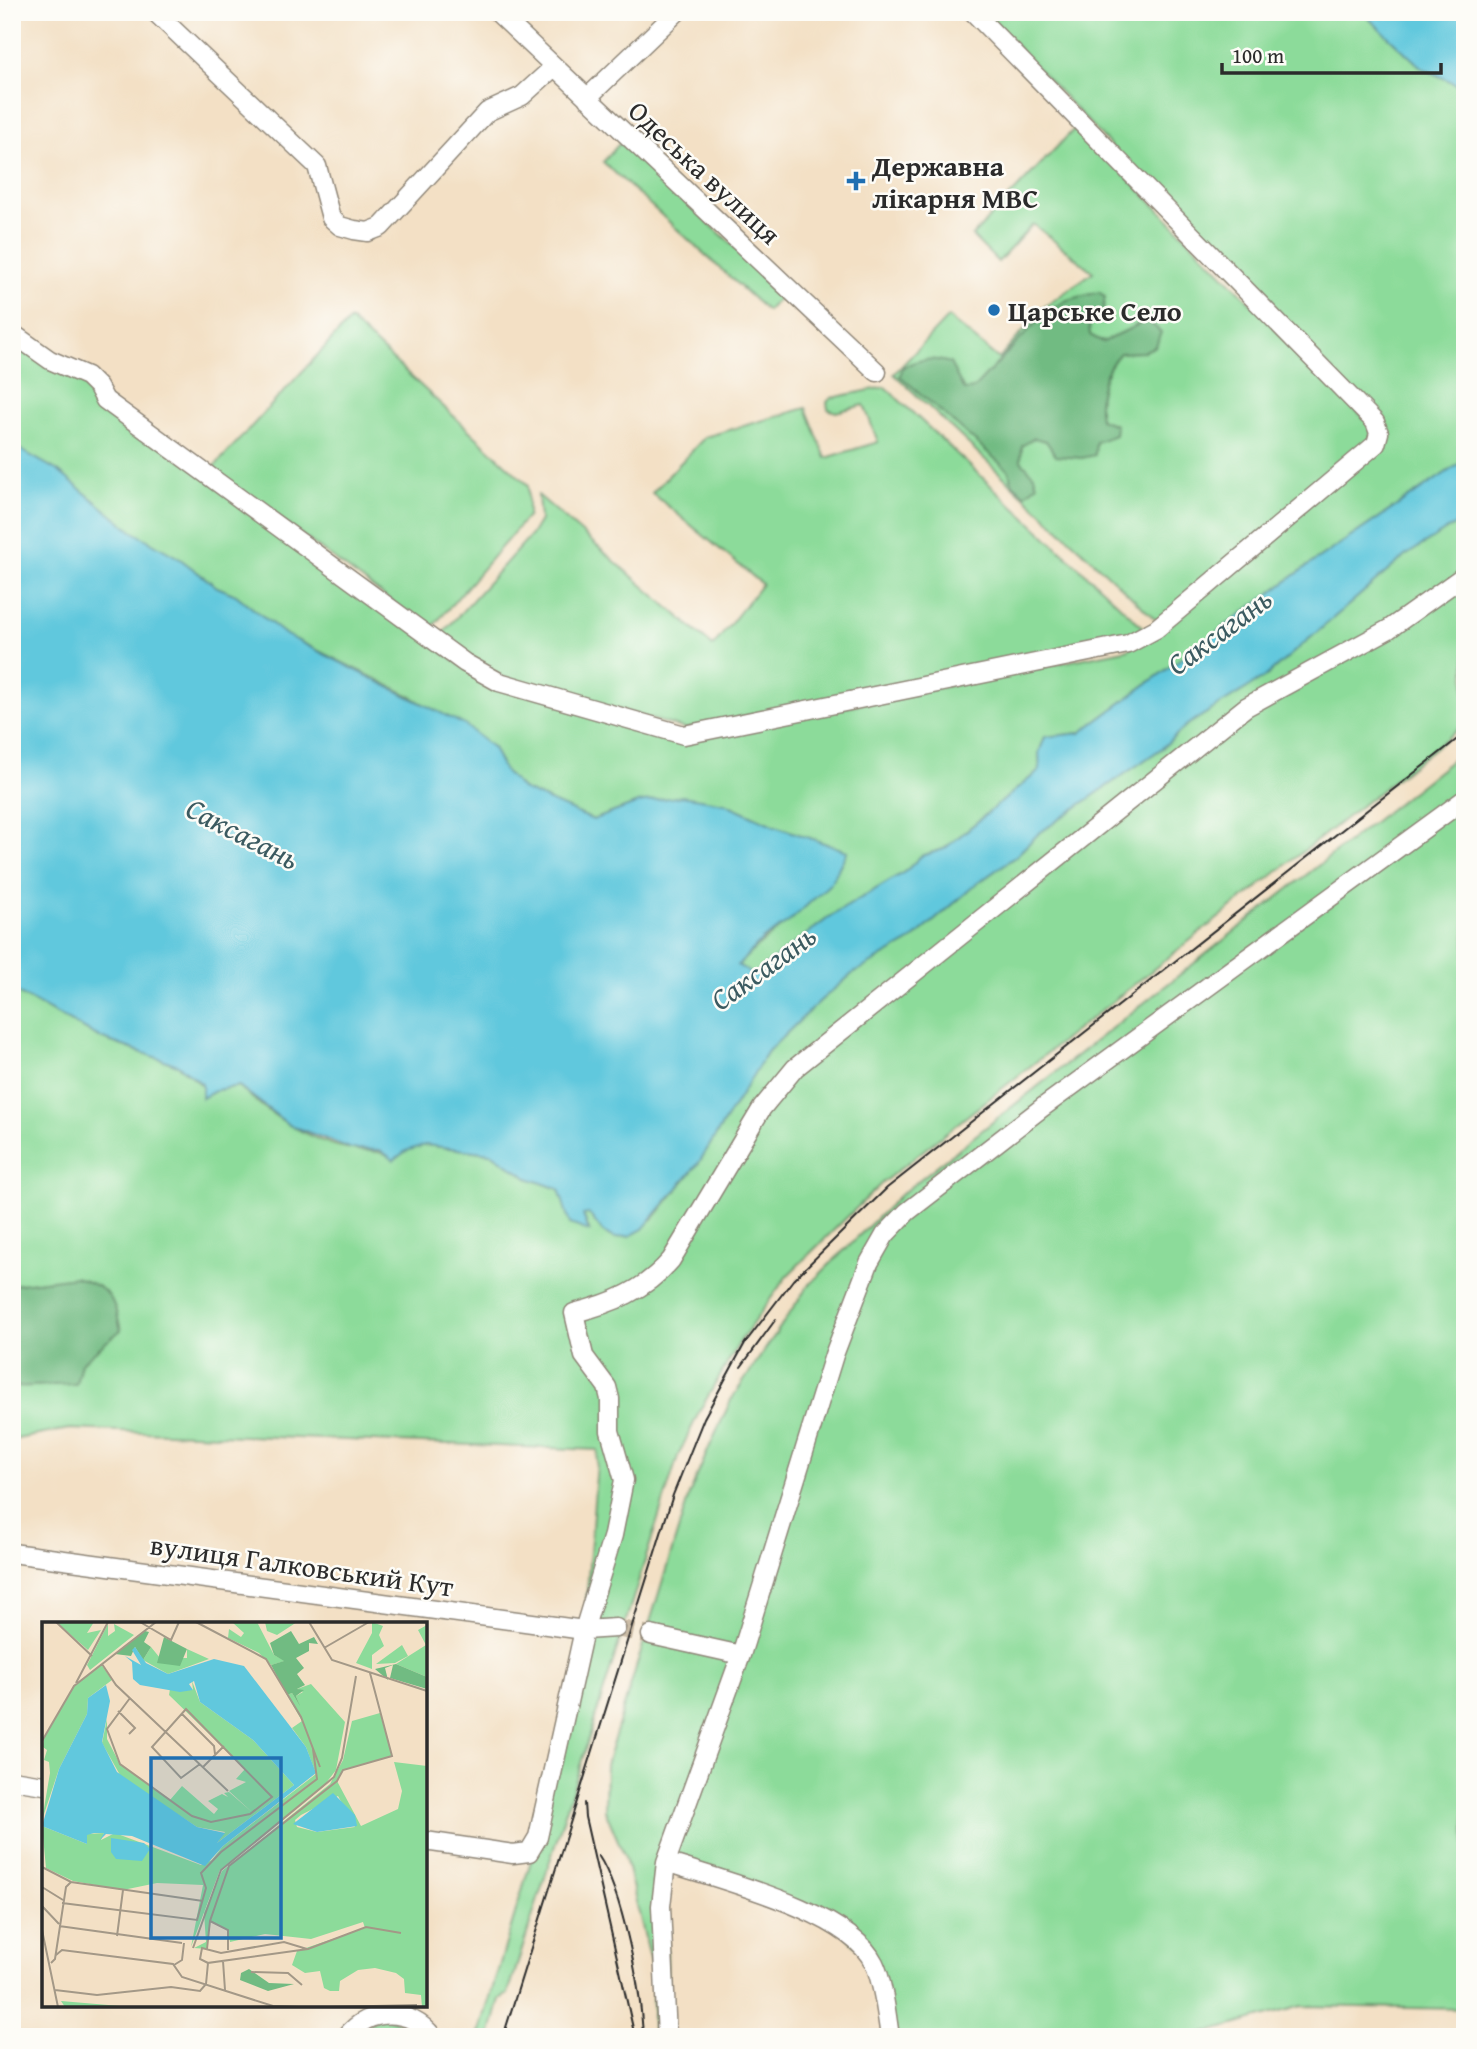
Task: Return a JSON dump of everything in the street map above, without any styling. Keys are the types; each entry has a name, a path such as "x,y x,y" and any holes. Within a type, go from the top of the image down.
{"street":[{"path":"155,12 317,166 331,218 340,226 368,232 381,227 487,111 522,96 554,67"},
{"name":"Одеська вулиця","path":"497,12 877,372"},
{"path":"587,98 677,12"},
{"path":"12,333 50,360 86,376 105,400 465,663 499,682 684,735 1128,644 1156,629 1376,444 1379,433 1375,422 973,12"},
{"path":"427,1842 513,1854 529,1852 538,1837 584,1629 614,1535 624,1480 610,1431 610,1399 607,1387 584,1356 574,1313 633,1293 661,1272 671,1260 762,1108 794,1068 1246,707 1389,629 1465,575"},
{"path":"667,2037 661,1906 666,1863 741,1655 834,1354 869,1263 885,1235 907,1212 1043,1107 1465,799"},
{"name":"вулиця Галковський Кут","path":"12,1553 584,1629 617,1628"},
{"path":"651,1635 741,1655"},
{"path":"12,1780 42,1785"},
{"path":"666,1863 774,1898 833,1923 860,1945 875,1964 890,2037"},
{"path":"346,2037 366,2019 389,2014 412,2019 433,2037"}],"green space":[{"path":"984,12 1362,12 1422,68 1465,88 1465,460 1306,567 1080,733 1045,737 1039,753 1040,770 944,849 921,856 906,871 831,916 753,975 738,965 813,900 838,869 847,851 775,826 724,803 638,803 593,820 522,789 504,771 493,748 409,695 286,635 236,595 217,587 180,559 131,531 58,471 12,445 12,340 83,381 463,667 684,740 1129,649 1384,434"},
{"path":"1077,126 1371,425 1372,442 1157,621 894,374 948,317 999,359 1043,308 1093,272 1033,224 998,262 972,236"},
{"path":"620,143 785,292 767,311 603,162"},
{"path":"1099,292 1105,297 1103,310 1089,321 1090,335 1103,342 1147,320 1161,332 1156,346 1143,352 1120,353 1110,367 1100,392 1099,410 1100,419 1116,425 1115,435 1096,442 1095,455 1082,458 1056,456 1046,441 1034,438 1022,446 1021,461 1034,475 1037,485 1025,495 1013,484 1008,470 900,376 903,367 926,360 950,363 964,390 973,389 1046,312 1067,300"},
{"path":"350,320 528,485 528,516 430,630 212,469"},
{"path":"885,387 1144,628 1129,636 686,729 501,677 439,637 531,535 540,520 538,495 713,646 762,584 652,493 705,437 806,408 826,458 878,442 864,405 836,412 828,409 827,402 831,398"},
{"path":"1465,518 1465,724 882,1183 787,1276 741,1340 700,1410 678,1456 508,1994 500,1999 490,2037 478,2037 538,1837 584,1630 598,1450 69,1429 12,1440 12,990 103,1039 178,1065 202,1085 217,1090 239,1086 263,1107 320,1140 388,1155 425,1145 491,1153 528,1178 559,1189 569,1214 589,1230 583,1214 589,1214 603,1232 614,1238 630,1236 654,1218 698,1164 768,1051 821,1000 852,974 912,940 975,885 1016,856 1038,834 1162,748 1187,725 1265,677 1405,556"},
{"path":"1465,750 1465,2009 1302,2006 1191,2037 890,2037 875,1964 833,1923 667,1863 667,2037 652,2037 653,1970 625,1857 605,1810 606,1765 689,1495 731,1400 808,1286 900,1195"},
{"path":"75,1277 96,1286 108,1295 121,1330 81,1363 76,1384 12,1387 12,1285"},
{"path":"382,2016 431,2037 348,2037"}],"water":[{"path":"1362,12 1465,12 1465,88 1422,68"},
{"name":"Саксагань","path":"12,445 58,471 132,531 180,559 217,587 236,595 286,635 465,725 493,748 504,771 522,789 593,820 638,803 682,796 724,803 775,826 847,851 831,883 790,921 763,939 738,965 753,975 831,916 906,871 921,856 944,849 1040,770 1039,753 1045,737 1080,733 1306,567 1465,460 1465,518 1405,556 1265,677 1187,725 1162,748 1038,834 1016,856 975,885 912,940 852,974 821,1000 768,1051 698,1164 643,1229 630,1236 614,1238 603,1232 589,1214 583,1215 589,1231 570,1224 559,1189 528,1178 491,1153 425,1145 406,1151 394,1160 380,1150 352,1149 289,1125 239,1086 217,1090 202,1098 202,1084 178,1065 103,1039 12,990"}],"tunnel":[{"path":"616,1628 651,1635"}],"tram line":[{"path":"503,2037 673,1495 704,1418 745,1343 793,1280 887,1188 1465,733"},
{"path":"741,1367 776,1319"},
{"path":"584,1803 635,2037"},
{"path":"598,1855 623,1917 639,1994 643,2037"}],"place":[{"name":"Державна лікарня МВС","path":"856,181"},
{"name":"Царське Село","path":"994,310"}]}
